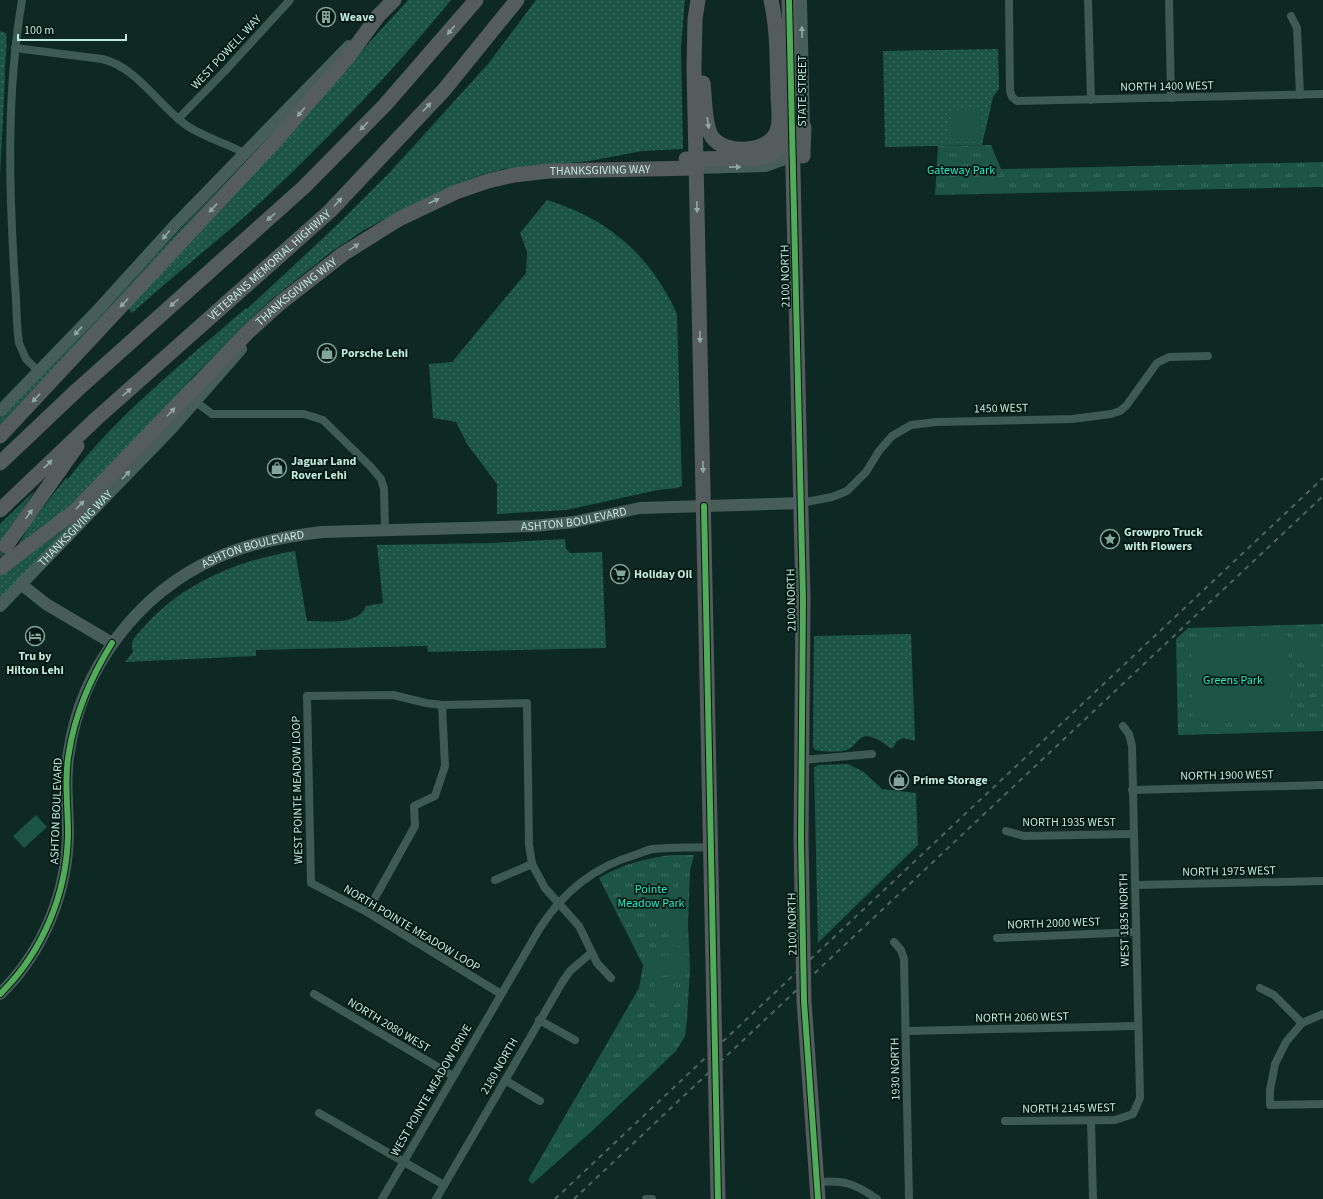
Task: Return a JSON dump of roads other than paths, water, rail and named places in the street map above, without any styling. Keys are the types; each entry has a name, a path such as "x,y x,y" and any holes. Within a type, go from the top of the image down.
{"highway":[{"path":"0,436 277,139 348,57 378,16 394,0"},
{"path":"0,463 76,391 304,187 385,105 476,0"},
{"name":"VETERANS MEMORIAL HIGHWAY","path":"0,510 97,418 330,211 444,90 517,0"},
{"path":"698,0 694,40 696,163 718,1199"},
{"path":"703,0 701,60 708,125 710,134 716,141 729,148 760,147 771,141 777,132 779,122 772,5"},
{"name":"2100 NORTH","path":"789,0 796,122 793,149 803,599 802,760 804,1001 818,1199"},
{"path":"772,5 783,48 786,90 796,122 802,262 797,325"},
{"name":"THANKSGIVING WAY","path":"300,287 343,254 380,230 424,206 456,192 488,181 514,175 549,171 588,170 631,160 696,163 767,156 777,150 785,142 796,122"},
{"path":"0,568 51,531 75,511 248,332 300,287"},
{"path":"6,546 97,418"}],"main road":[{"name":"STATE STREET","path":"796,122 801,0"},
{"path":"0,411 39,372 244,153 378,16"},
{"path":"696,163 765,166 782,160 793,149"},
{"name":"THANKSGIVING WAY","path":"0,606 196,402 247,342 300,287"},
{"name":"ASHTON BOULEVARD","path":"0,994 29,960 50,921 58,898 67,857 67,769 72,734 78,712 90,682 112,643 150,601 175,582 216,558 251,545 295,535 322,532 547,525 640,508 801,503"},
{"path":"21,584 52,608 112,643"}],"street":[{"path":"22,0 15,48 10,102 10,212 18,338 23,354 39,372"},
{"name":"WEST POWELL WAY","path":"178,119 224,72 290,0"},
{"name":"NORTH 1400 WEST","path":"1009,0 1009,82 1012,97 1017,101 1026,102 1323,94"},
{"path":"1088,0 1091,100"},
{"path":"1169,0 1171,98"},
{"path":"1291,16 1297,28 1300,95"},
{"path":"15,48 102,58 113,62 129,72 178,119 194,130 244,153"},
{"name":"1450 WEST","path":"801,503 832,497 847,491 866,472 879,451 892,436 911,425 936,422 1072,419 1111,414 1120,411 1126,406 1157,363 1169,357 1208,356"},
{"path":"196,402 212,414 304,414 323,420 371,467 381,479 384,495 385,530"},
{"name":"WEST POINTE MEADOW LOOP","path":"311,883 307,696 393,695 426,703 442,704"},
{"path":"367,912 415,826 414,806 435,796 444,766 442,704 527,703 529,845 532,864 545,888 579,926 591,953 602,970 611,978"},
{"name":"WEST 1835 NORTH","path":"1123,726 1131,741 1134,834 1140,1098 1133,1114"},
{"path":"802,760 872,754"},
{"name":"NORTH 1900 WEST","path":"1132,790 1323,785"},
{"name":"NORTH 1935 WEST","path":"1006,831 1024,836 1134,834"},
{"name":"WEST POINTE MEADOW DRIVE","path":"382,1199 540,928 558,903 575,886 594,872 624,858 652,850 711,846"},
{"path":"495,880 532,864"},
{"name":"NORTH 1975 WEST","path":"1135,885 1323,881"},
{"name":"NORTH POINTE MEADOW LOOP","path":"311,883 367,912 501,994"},
{"name":"NORTH 2000 WEST","path":"997,938 1136,932"},
{"name":"1930 NORTH","path":"894,942 901,950 904,958 909,1199"},
{"name":"2180 NORTH","path":"436,1199 570,971 591,953"},
{"path":"1260,988 1274,995 1302,1023"},
{"name":"NORTH 2080 WEST","path":"314,994 453,1076"},
{"path":"1323,1014 1302,1023 1286,1042 1275,1064 1270,1090 1270,1105 1323,1104"},
{"path":"540,1020 575,1040"},
{"name":"NORTH 2060 WEST","path":"906,1031 1138,1026"},
{"path":"505,1080 540,1101"},
{"path":"319,1113 444,1185"},
{"name":"NORTH 2145 WEST","path":"1005,1121 1115,1120 1133,1114"},
{"path":"1091,1121 1093,1199"},
{"path":"817,1182 848,1182 877,1199"}],"tunnel":[{"path":"0,556 6,546"}],"railway":[{"path":"555,1199 1323,478"},
{"path":"574,1199 1323,496"}],"place":[{"name":"Weave","path":"326,17"},
{"name":"Porsche Lehi","path":"327,353"},
{"name":"Jaguar Land Rover Lehi","path":"277,468"},
{"name":"Growpro Truck with Flowers","path":"1110,539"},
{"name":"Holiday Oil","path":"620,574"},
{"name":"Tru by Hilton Lehi","path":"35,636"},
{"name":"Prime Storage","path":"899,780"}],"park label":[{"name":"Gateway Park","path":"961,170"},
{"name":"Greens Park","path":"1233,680"},
{"name":"Pointe Meadow Park","path":"651,896"}]}
